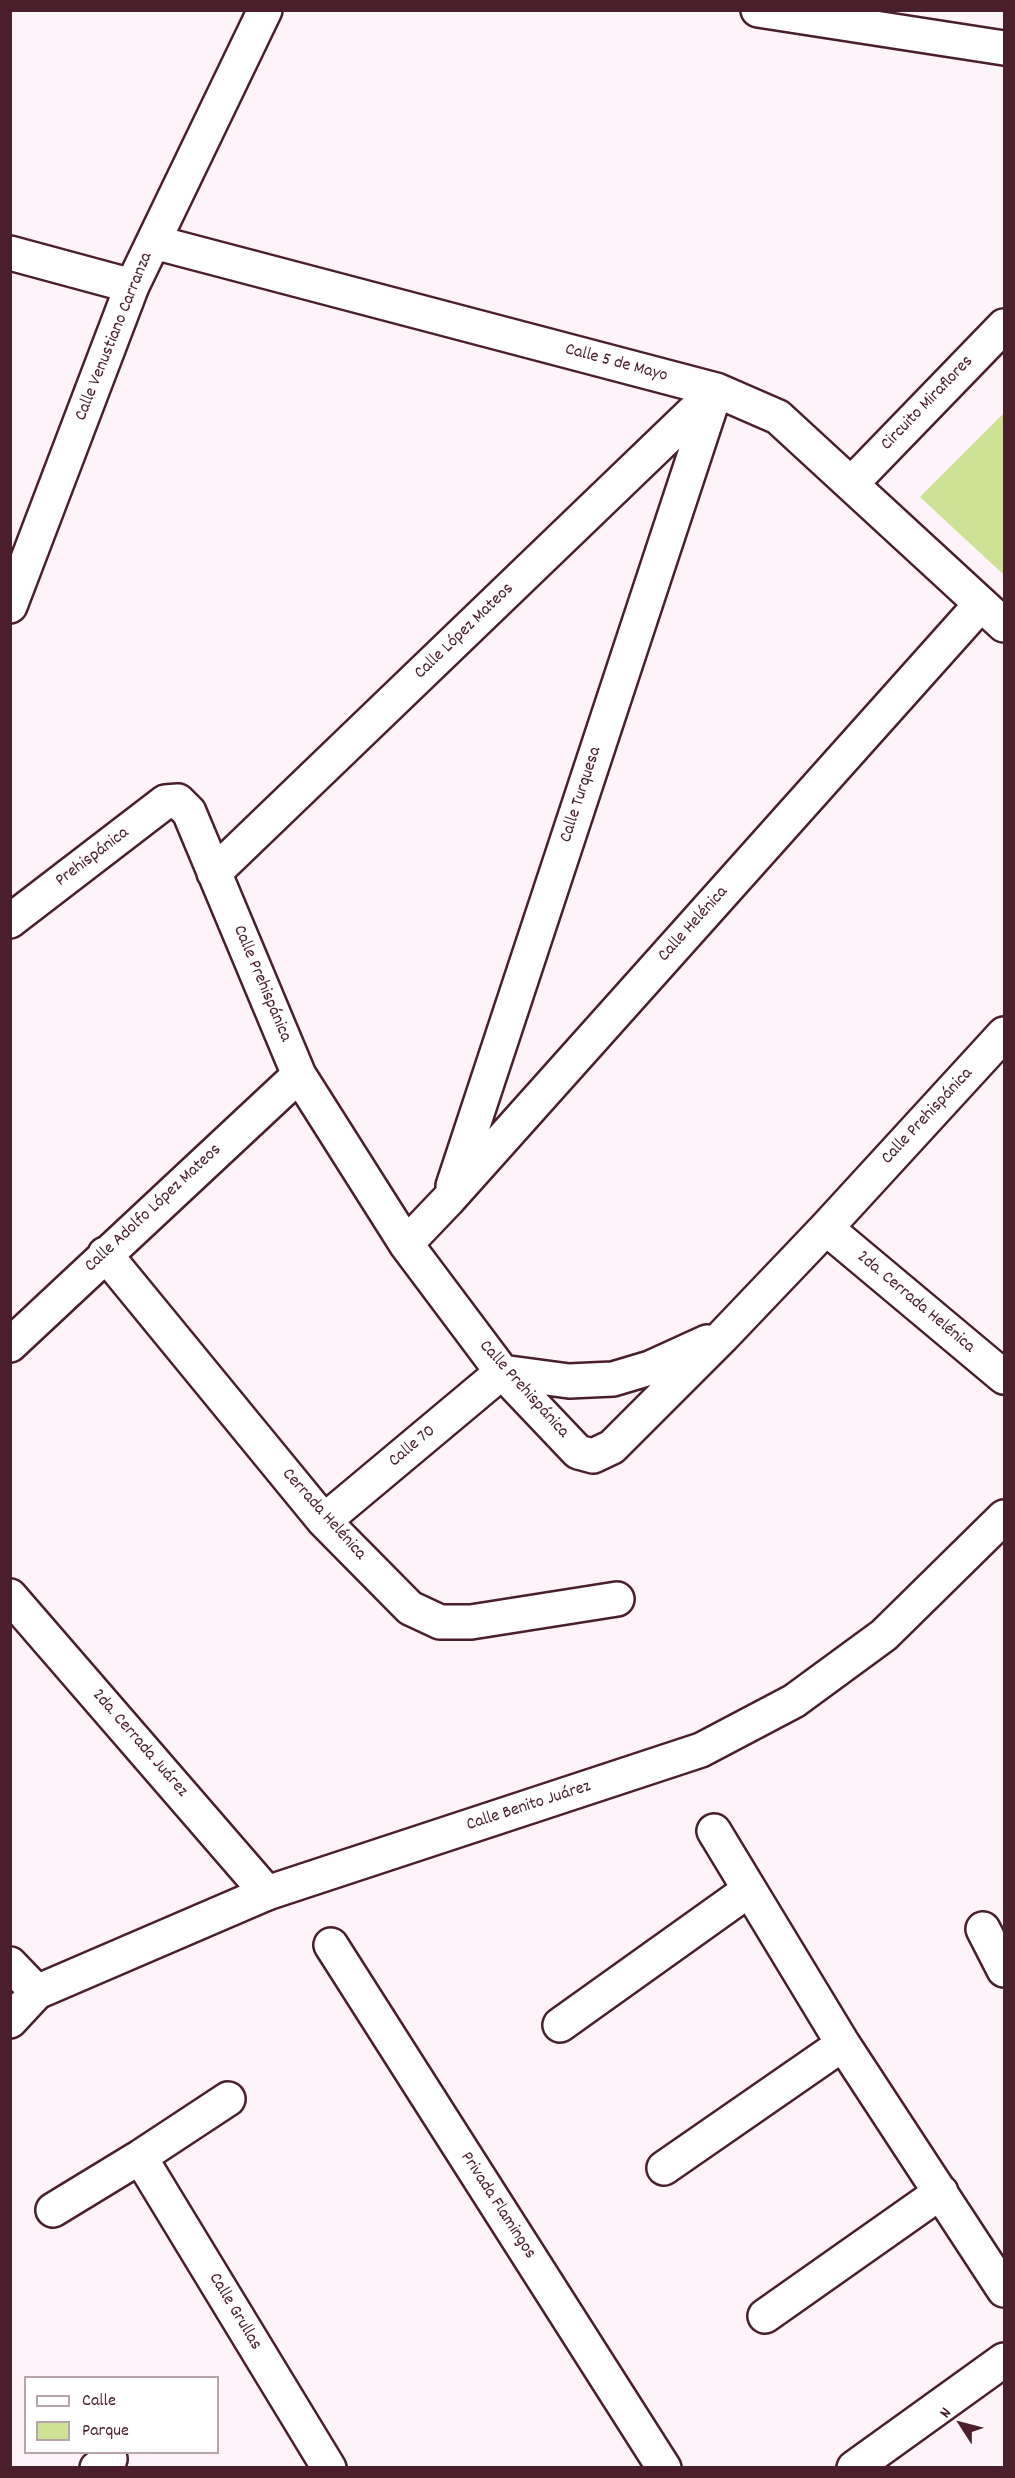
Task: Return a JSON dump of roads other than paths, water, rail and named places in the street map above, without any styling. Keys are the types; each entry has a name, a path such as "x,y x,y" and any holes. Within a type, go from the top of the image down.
{"street":[{"name":"Calle Venustiano Carranza","path":"10,606 18,565 132,286 265,10"},
{"path":"758,10 1005,48"},
{"name":"Calle 5 de Mayo","path":"154,242 716,390 778,417 993,615"},
{"path":"10,253 132,286"},
{"name":"Circuito Miraflores","path":"852,483 1005,326"},
{"name":"Calle López Mateos","path":"214,873 716,390"},
{"name":"Calle Turquesa","path":"448,1200 716,390"},
{"name":"Calle Helénica","path":"406,1244 993,615"},
{"name":"Calle Prehispánica","path":"178,801 189,812 299,1075 406,1244 502,1372 578,1452 593,1456 612,1447 723,1336 1001,1046"},
{"name":"Prehispánica","path":"10,921 165,802 178,801"},
{"name":"Calle Adolfo López Mateos","path":"10,1346 105,1254 299,1075"},
{"name":"2da. Cerrada Helénica","path":"826,1228 1005,1377"},
{"name":"Cerrada Helénica","path":"105,1254 324,1521 410,1608 440,1622 471,1622 617,1599"},
{"path":"502,1372 569,1381 612,1378 650,1368 723,1336"},
{"name":"Calle 70","path":"324,1521 502,1372"},
{"name":"Calle Benito Juárez","path":"10,2021 37,1992 267,1893 701,1750 794,1701 884,1635 1005,1517"},
{"name":"2da. Cerrada Juárez","path":"10,1596 267,1893"},
{"path":"714,1831 843,2044 1005,2290"},
{"path":"560,2025 749,1890"},
{"path":"982,1929 1005,1970"},
{"name":"Privada Flamingos","path":"331,1946 664,2468"},
{"path":"10,1964 37,1992"},
{"path":"664,2168 843,2044"},
{"path":"53,2210 140,2157 228,2099"},
{"name":"Calle Grullas","path":"140,2157 329,2468"},
{"path":"765,2316 941,2192"},
{"path":"854,2468 1005,2360"}]}
